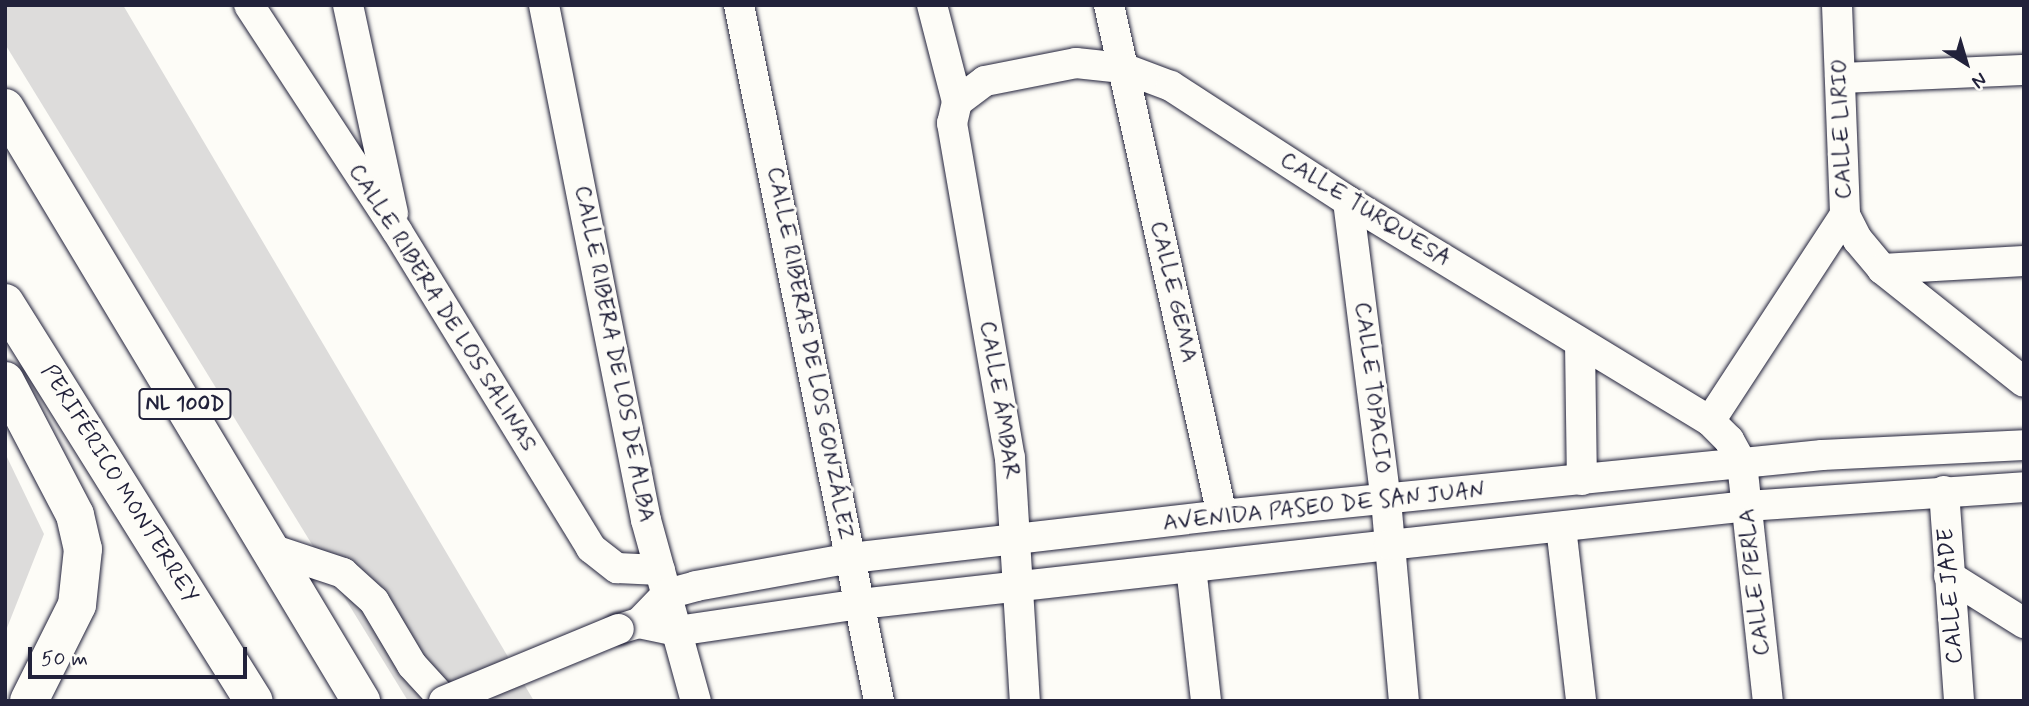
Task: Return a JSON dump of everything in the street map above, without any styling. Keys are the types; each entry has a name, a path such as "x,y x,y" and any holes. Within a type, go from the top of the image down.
{"highway":[{"name":"NL 100D","path":"5,108 274,550 361,701"},
{"name":"PERIFÉRICO MONTERREY","path":"5,303 254,701"},
{"path":"5,381 75,515 83,549 77,605 29,701"}],"street":[{"name":"CALLE RIBERA DE LOS SALINAS","path":"249,5 397,231 592,548 617,568 663,582"},
{"path":"348,5 397,231"},
{"name":"CALLE RIBERA DE LOS DE ALBA","path":"544,5 627,428 663,582 696,701"},
{"name":"CALLE RIBERAS DE LOS GONZÁLEZ","path":"740,5 879,701"},
{"name":"CALLE ÁMBAR","path":"932,5 957,102 952,122 1010,458 1025,701"},
{"name":"CALLE GEMA","path":"1110,5 1222,515"},
{"name":"CALLE LIRIO","path":"1837,5 1845,215 1858,240 1882,270 2024,382"},
{"name":"CALLE TURQUESA","path":"957,102 985,80 1076,62 1123,68 1171,86 1348,201 1710,421 1729,440 1742,463"},
{"path":"1840,78 2024,70"},
{"name":"CALLE TOPACIO","path":"1348,201 1386,500 1404,701"},
{"path":"1710,421 1845,215"},
{"path":"1882,270 2024,261"},
{"path":"1580,343 1581,480"},
{"name":"AVENIDA PASEO DE SAN JUAN","path":"663,582 742,576 851,558 1222,515 1742,463 2024,445"},
{"name":"CALLE PERLA","path":"1742,463 1768,701"},
{"name":"AVENIDA PASEO DE SAN JUAN","path":"629,626 677,631 860,604 1018,590 1191,567 1747,506 2024,487"},
{"name":"CALLE JADE","path":"1944,491 1959,701"},
{"path":"1561,527 1581,701"},
{"path":"274,550 343,573 374,601 412,664 445,701 629,626 663,582"},
{"path":"1191,567 1206,701"},
{"path":"1949,576 2024,623"}],"shaded area":[{"path":"5,5 123,5 534,701 408,701 5,44"},
{"path":"5,453 44,534 5,633"}]}
